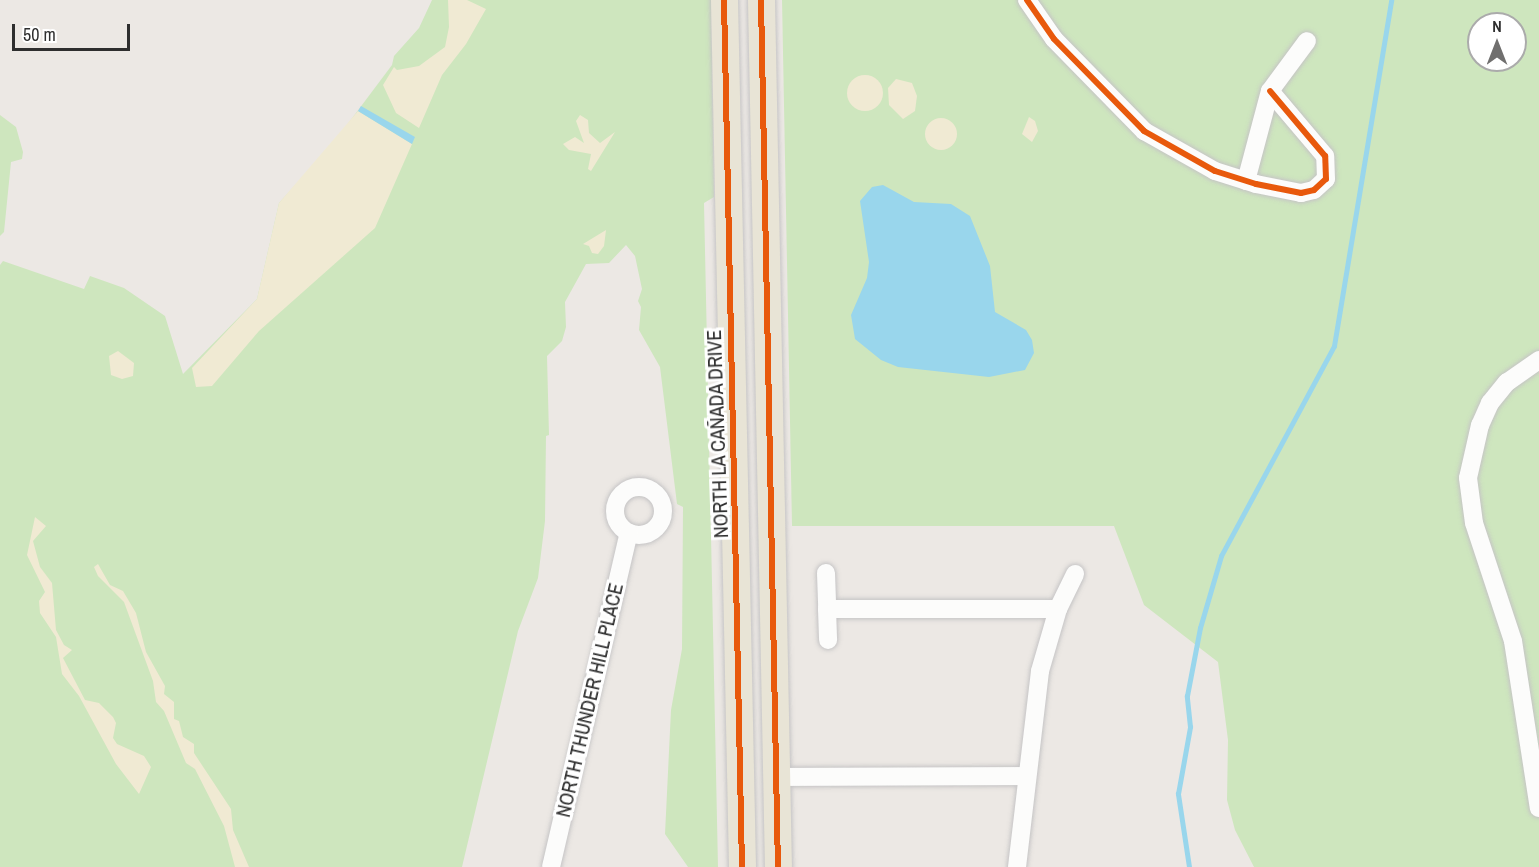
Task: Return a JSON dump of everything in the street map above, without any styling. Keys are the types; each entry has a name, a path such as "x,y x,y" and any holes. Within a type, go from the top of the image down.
{"main road":[{"name":"NORTH LA CAÑADA DRIVE","path":"724,0 742,867"},
{"path":"761,0 778,867"},
{"path":"735,466 771,466"}],"street":[{"path":"1027,0 1054,39 1144,131 1184,156 1246,182 1301,193 1314,190 1326,179 1325,156 1270,91"},
{"path":"1246,182 1270,91 1307,41"},
{"path":"1539,360 1507,382 1490,403 1480,425 1468,478 1474,523 1512,641 1539,808"},
{"name":"NORTH THUNDER HILL PLACE","path":"551,867 629,533"},
{"path":"826,573 828,640"},
{"path":"1017,867 1040,671 1058,609 1075,574"},
{"path":"827,609 1058,609"},
{"path":"777,777 1026,776"}],"green space":[{"path":"432,0 711,0 714,197 704,203 718,867 688,867 665,834 671,710 682,649 683,507 677,504 660,367 639,330 641,307 638,301 642,289 635,256 626,245 609,263 586,264 565,302 566,327 562,341 547,356 549,435 546,436 545,521 538,578 518,631 462,867 0,867 0,265 3,261 84,289 90,276 124,288 165,316 183,374 257,299 279,203 335,141 392,65 394,56 419,28"},
{"path":"782,0 1539,0 1539,867 1254,867 1235,830 1227,800 1228,740 1218,662 1144,605 1114,526 792,526"},
{"path":"0,115 16,127 23,152 22,159 11,162 4,232 0,236"}],"sand":[{"path":"448,0 467,0 486,9 466,44 442,75 419,128 396,113 383,85 394,67 397,70 419,66 445,47 449,27"},
{"path":"865,75 878,80 883,93 878,106 865,111 852,106 847,93 852,80"},
{"path":"896,79 912,83 917,96 915,111 903,119 889,105 888,88"},
{"path":"358,111 412,144 375,228 259,331 212,386 196,387 192,368 257,299 279,203"},
{"path":"580,115 588,120 589,133 600,143 615,132 591,171 588,169 591,154 569,150 563,144 575,137 584,143 576,121"},
{"path":"1029,117 1035,121 1038,131 1032,142 1022,134"},
{"path":"941,118 952,123 957,134 952,145 941,150 930,145 925,134 930,123"},
{"path":"606,230 604,246 598,254 592,253 589,246 583,244"},
{"path":"118,351 134,363 133,376 122,379 111,375 109,356"},
{"path":"35,517 46,526 33,541 40,567 52,583 56,630 64,645 72,650 63,658 85,700 99,703 113,717 116,723 113,738 117,744 144,756 151,767 139,794 116,764 79,696 62,674 56,637 40,613 39,601 45,592 27,555"},
{"path":"98,564 110,585 123,591 136,613 146,652 165,686 164,694 174,702 174,719 179,721 183,737 194,744 194,753 231,809 233,830 249,867 235,867 224,826 195,769 186,763 164,711 156,702 153,681 124,602 98,576 94,567"}],"water":[{"path":"361,106 415,137 412,144 358,111"},
{"path":"883,185 914,202 951,204 970,216 990,266 995,312 1026,330 1032,340 1034,353 1025,370 989,377 898,367 881,360 855,339 851,315 867,278 869,262 860,201 872,187"}],"waterway":[{"path":"1189,867 1178,794 1190,727 1187,696 1200,628 1221,556 1334,346 1391,0"}],"cycle path":[{"path":"724,0 742,867"},
{"path":"761,0 778,867"},
{"path":"1027,0 1054,39 1144,131 1215,171 1256,184 1301,193 1314,190 1326,179 1325,156 1270,91"}]}
